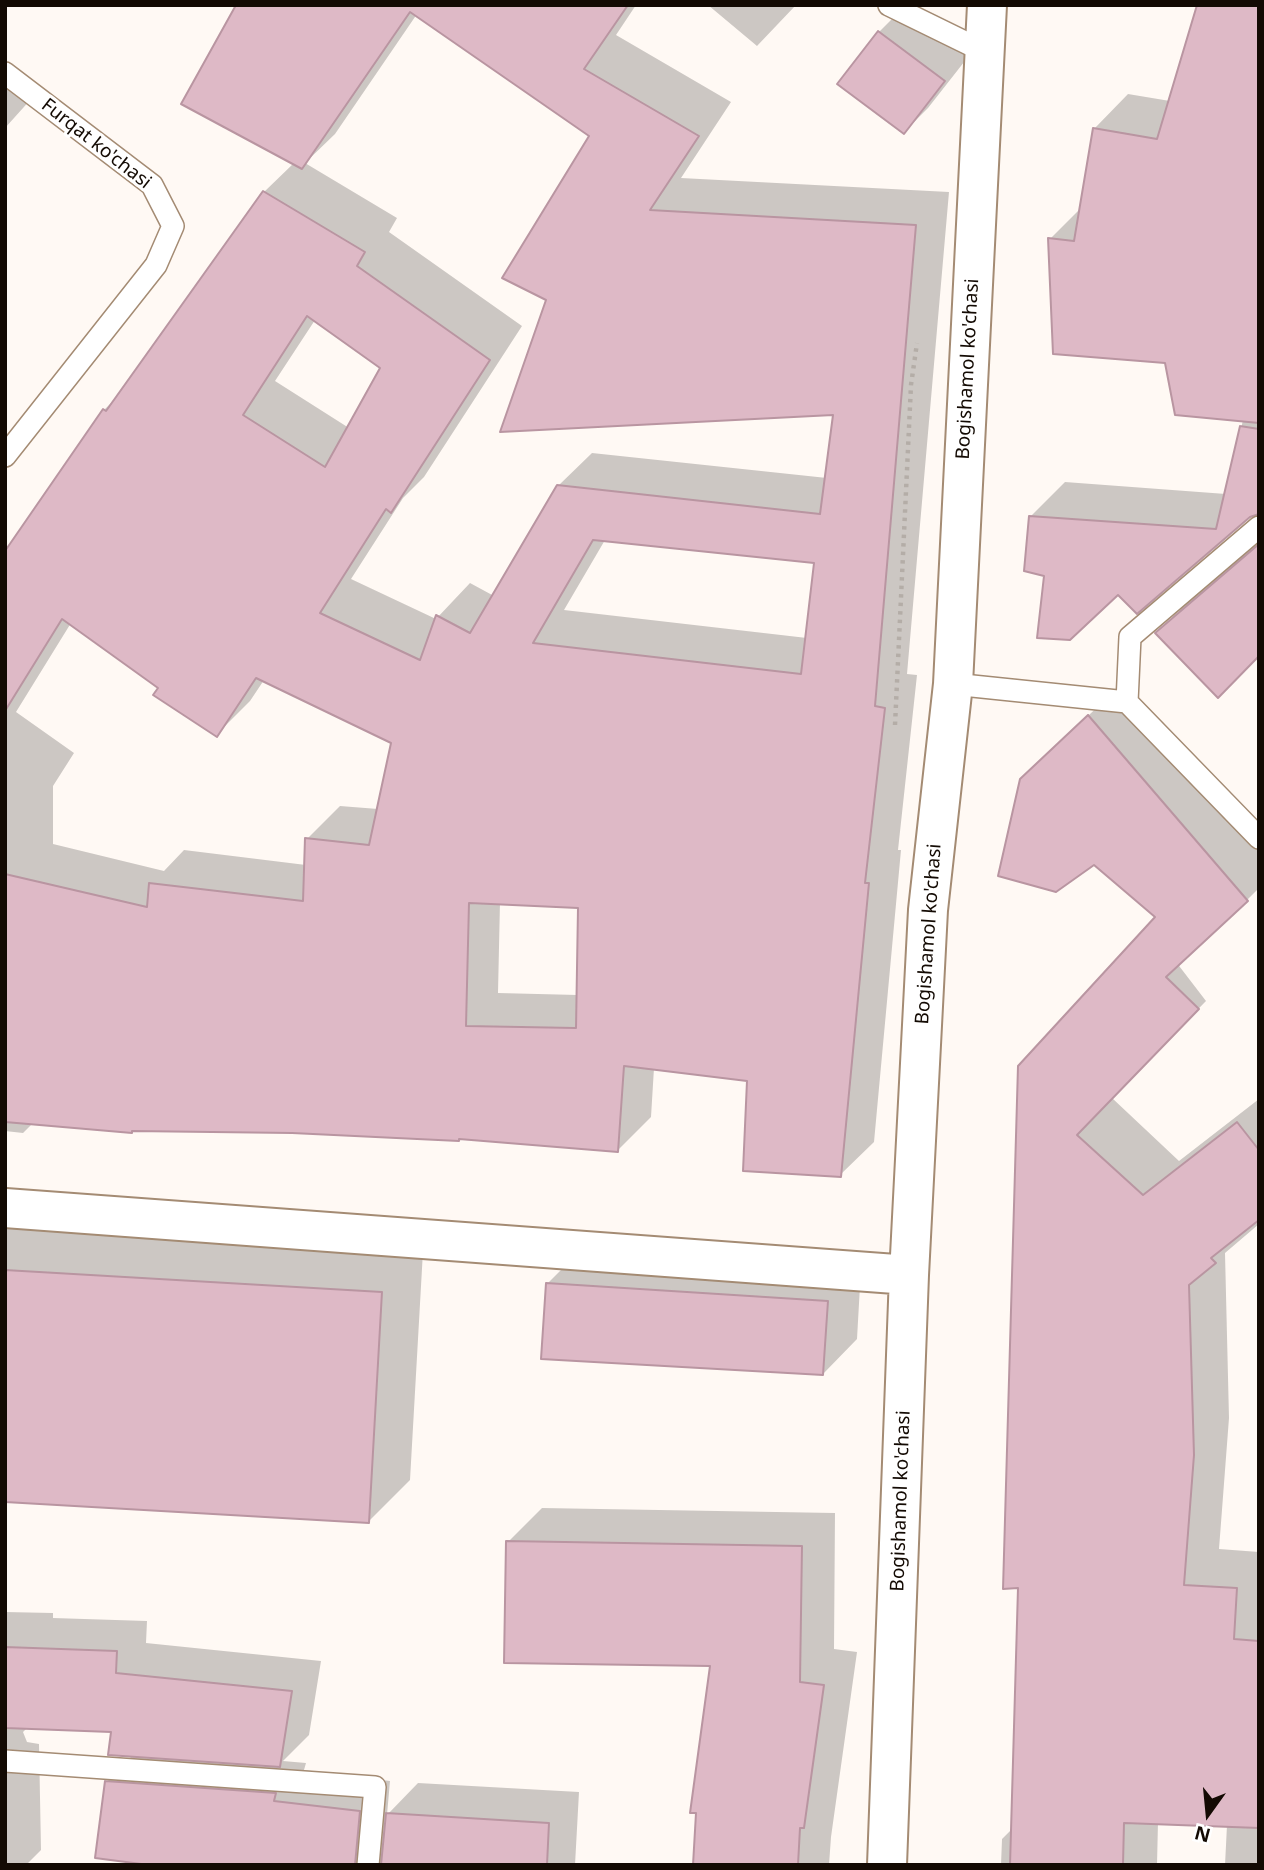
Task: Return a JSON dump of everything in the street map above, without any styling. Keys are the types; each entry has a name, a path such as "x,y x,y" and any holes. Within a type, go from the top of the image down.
{"street":[{"name":"Bogishamol ko'chasi","path":"887,1865 909,1275 929,910 953,684 987,5"},
{"path":"5,1208 909,1275"}],"lane":[{"path":"889,5 983,51"},
{"name":"Furqat ko'chasi","path":"5,73 152,185 173,226 156,265 5,456"},
{"path":"1127,702 1130,637 1259,527"},
{"path":"953,684 1127,702 1259,838"},
{"path":"5,1761 375,1787 369,1865"}],"building":[{"path":"236,5 628,5 584,69 699,136 650,210 916,225 875,706 885,708 865,883 869,883 841,1177 743,1171 747,1081 624,1066 618,1152 459,1139 292,1133 132,1133 5,1122 5,874 147,907 149,883 303,901 305,838 369,845 391,743 256,678 217,737 153,695 158,688 62,619 5,711 5,551 103,409 106,411 263,191 365,252 357,266 490,360 391,513 386,509 320,613 420,660 436,615 470,633 557,485 820,514 833,415 500,432 546,300 502,278 589,136 410,12 302,169 181,104","holes":["307,316 380,368 325,467 243,415","593,540 814,563 801,674 533,643","469,903 578,908 576,1028 466,1026"]},
{"path":"1197,5 1259,5 1259,423 1175,415 1165,363 1053,354 1048,238 1074,241 1093,128 1157,139"},
{"path":"878,31 945,81 904,134 837,84"},
{"path":"1240,426 1259,429 1259,514 1250,517 1137,614 1118,595 1070,640 1037,638 1044,576 1024,571 1029,516 1216,529"},
{"path":"1259,544 1259,656 1218,698 1155,633"},
{"path":"1088,715 1248,901 1166,977 1199,1009 1077,1135 1143,1195 1237,1122 1259,1150 1259,1220 1211,1258 1216,1263 1189,1285 1194,1455 1184,1585 1237,1588 1234,1639 1259,1641 1259,1828 1124,1823 1123,1865 1010,1865 1018,1588 1003,1589 1018,1066 1155,917 1094,865 1056,892 998,876 1020,779"},
{"path":"5,1270 382,1292 369,1523 5,1502"},
{"path":"546,1283 828,1301 823,1375 541,1359"},
{"path":"506,1541 802,1546 800,1682 824,1685 804,1828 800,1828 798,1865 693,1865 696,1813 690,1813 710,1666 504,1663"},
{"path":"5,1647 117,1651 116,1673 292,1691 280,1767 108,1755 111,1732 5,1728"},
{"path":"105,1781 276,1793 274,1801 360,1811 355,1865 149,1865 95,1858"},
{"path":"386,1813 549,1823 547,1865 381,1865"}]}
